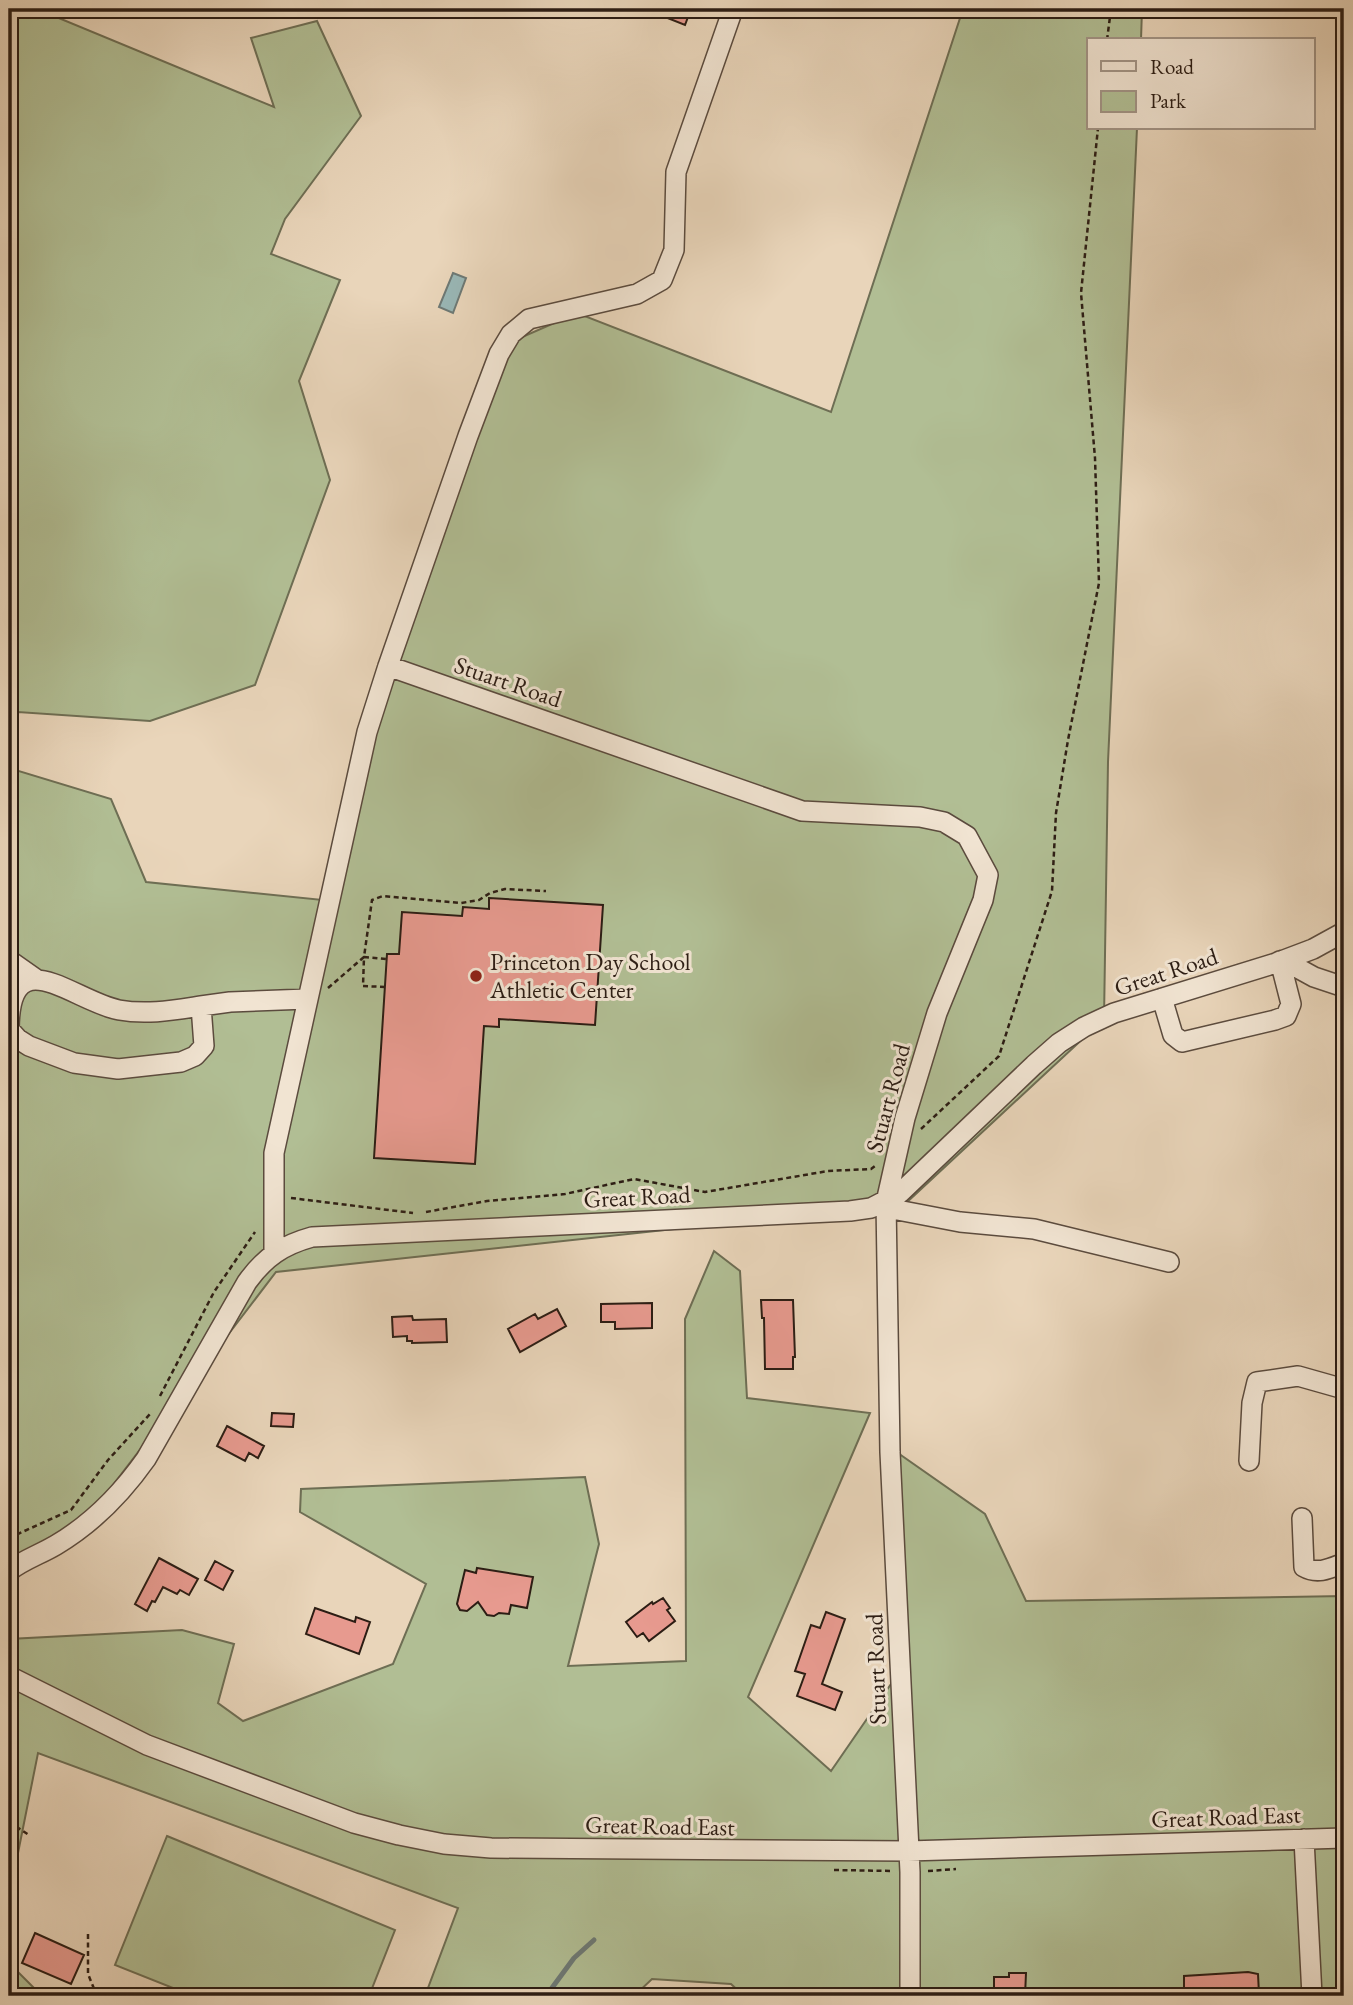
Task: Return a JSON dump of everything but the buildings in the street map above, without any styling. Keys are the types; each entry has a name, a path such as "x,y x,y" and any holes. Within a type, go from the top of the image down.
{"street":[{"path":"274,1252 274,1153 367,732 468,436 499,354 511,334 529,319 637,294 662,280 674,250 676,172 733,9"},
{"name":"Stuart Road","path":"388,666 802,811 920,817 944,822 967,836 988,874 983,900 937,1013 899,1146 886,1205 890,1452 910,1872 910,1996"},
{"name":"Great Road","path":"9,1571 83,1527 108,1506 130,1482 146,1459 247,1282 258,1266 274,1252 312,1237 850,1211 886,1205 1034,1065 1059,1043 1084,1027 1114,1013 1313,949 1344,932"},
{"path":"9,960 36,979 52,982 101,1006 140,1013 230,1002 307,999"},
{"path":"1282,960 1314,977 1344,987"},
{"path":"1162,998 1173,1035 1182,1042 1275,1020 1286,1016 1291,1004 1282,960"},
{"path":"36,979 22,983 14,994 9,1013 12,1036 29,1046 74,1063 118,1069 181,1062 195,1056 204,1046 201,1006"},
{"path":"886,1205 960,1222 1034,1229 1169,1262"},
{"path":"1249,1461 1252,1403 1256,1382 1298,1376 1344,1389"},
{"path":"1302,1518 1304,1567 1311,1571 1320,1571 1344,1563"},
{"name":"Great Road East","path":"9,1675 147,1745 354,1823 444,1844 491,1848 908,1851 1344,1838"},
{"path":"1304,1839 1312,1996"}],"path":[{"path":"1107,38 1111,9"},
{"path":"158,1400 214,1292 274,1204 294,1197 419,1213 487,1201 565,1194 634,1179 705,1192 828,1171 871,1169 925,1126 999,1056 1052,891 1056,813 1099,583 1096,458 1080,293 1098,130"},
{"path":"385,987 363,986 372,900 383,896 461,903 480,900 490,893 505,889 546,891"},
{"path":"307,999 321,994 364,957 387,959"},
{"path":"9,1538 71,1510 108,1460 152,1411"},
{"path":"9,1822 29,1835"},
{"path":"88,1934 88,1974 97,1996"}],"green space":[{"path":"9,9 37,9 274,107 251,38 317,21 361,116 285,219 271,254 340,280 299,381 330,480 255,685 150,721 18,712 9,748"},
{"path":"963,9 1142,9 1141,38 1087,38 1087,130 1137,130 1108,762 1104,1019 905,1204 276,1272 93,1511 9,1583 9,768 111,799 146,882 332,901 349,795 479,418 513,341 577,313 831,412"},
{"path":"714,1251 740,1271 747,1398 870,1413 748,1697 831,1771 902,1668 885,1444 985,1514 1026,1601 1344,1596 1344,1996 744,1996 731,1984 652,1979 634,1996 425,1996 458,1908 38,1753 9,1898 9,1639 182,1630 234,1644 218,1703 243,1721 393,1664 426,1584 300,1512 301,1489 585,1477 599,1544 568,1666 686,1661 685,1319"},
{"path":"167,1836 395,1930 369,1996 193,1996 115,1965"},
{"path":"9,1963 42,1996 9,1996"}],"water":[{"path":"453,273 466,278 453,313 439,307"}],"waterway":[{"path":"546,1996 574,1958 594,1940"}],"place":[{"name":"Princeton Day School Athletic Center","path":"476,976"}]}
